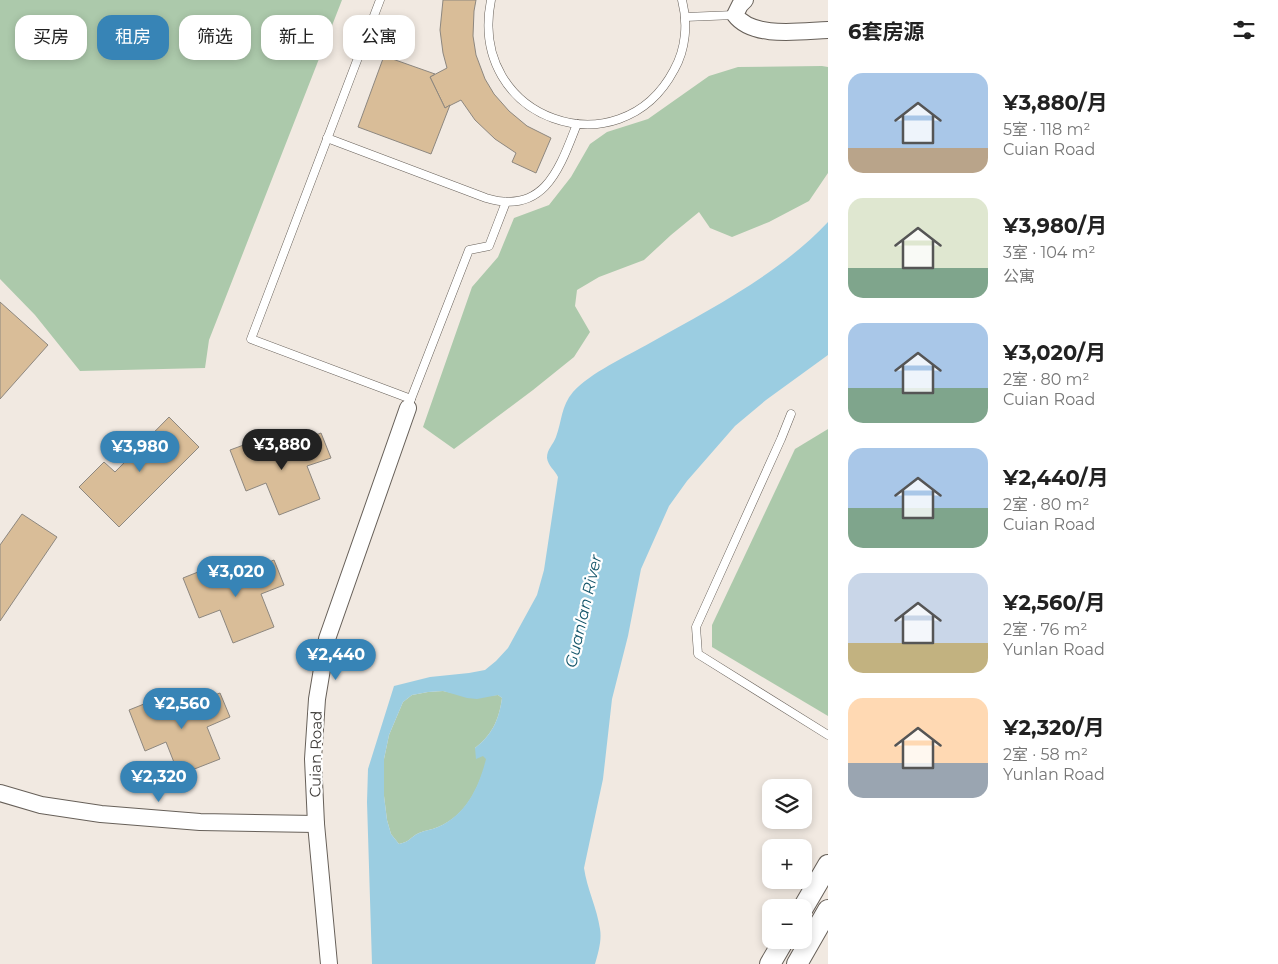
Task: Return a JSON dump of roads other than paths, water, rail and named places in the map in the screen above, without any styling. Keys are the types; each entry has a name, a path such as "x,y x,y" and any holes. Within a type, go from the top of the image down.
{"street":[{"path":"745,0 740,5 736,14 741,22 749,27 782,31 828,30"},
{"name":"Cuian Road","path":"329,964 316,824 313,759 317,699 327,639 409,404"},
{"path":"0,793 41,805 101,814 200,822 316,824"},
{"path":"808,899 828,865"},
{"path":"797,964 828,910"},
{"path":"770,964 779,949"}],"lane":[{"path":"380,0 251,338 409,404 470,250 489,246 506,202"},
{"path":"491,0 488,30 490,46 494,61 501,75 515,94 533,109 547,116 577,124 608,122 630,114 650,101 661,90 678,63 683,48 685,17 682,0"},
{"path":"685,17 736,14"},
{"path":"327,138 486,198 506,202 526,198 544,188 560,167 577,124"},
{"path":"790,414 781,439 696,627 698,654 828,735"}],"water":[{"name":"Guanlan River","path":"828,222 828,355 766,400 735,426 687,481 669,506 641,569 628,636 612,699 603,779 584,868 600,929 600,942 595,964 372,964 367,802 368,769 394,686 430,677 485,670 508,648 537,595 544,570 558,477 549,463 547,455 556,437 566,403 573,392 589,378 620,359 744,289 809,241","holes":["443,691 477,699 498,695 502,698 494,726 486,738 475,748 476,759 483,756 486,759 475,790 464,808 448,822 419,833 406,842 399,844 391,834 387,820 384,796 384,759 389,735 403,702 412,695"]}]}
